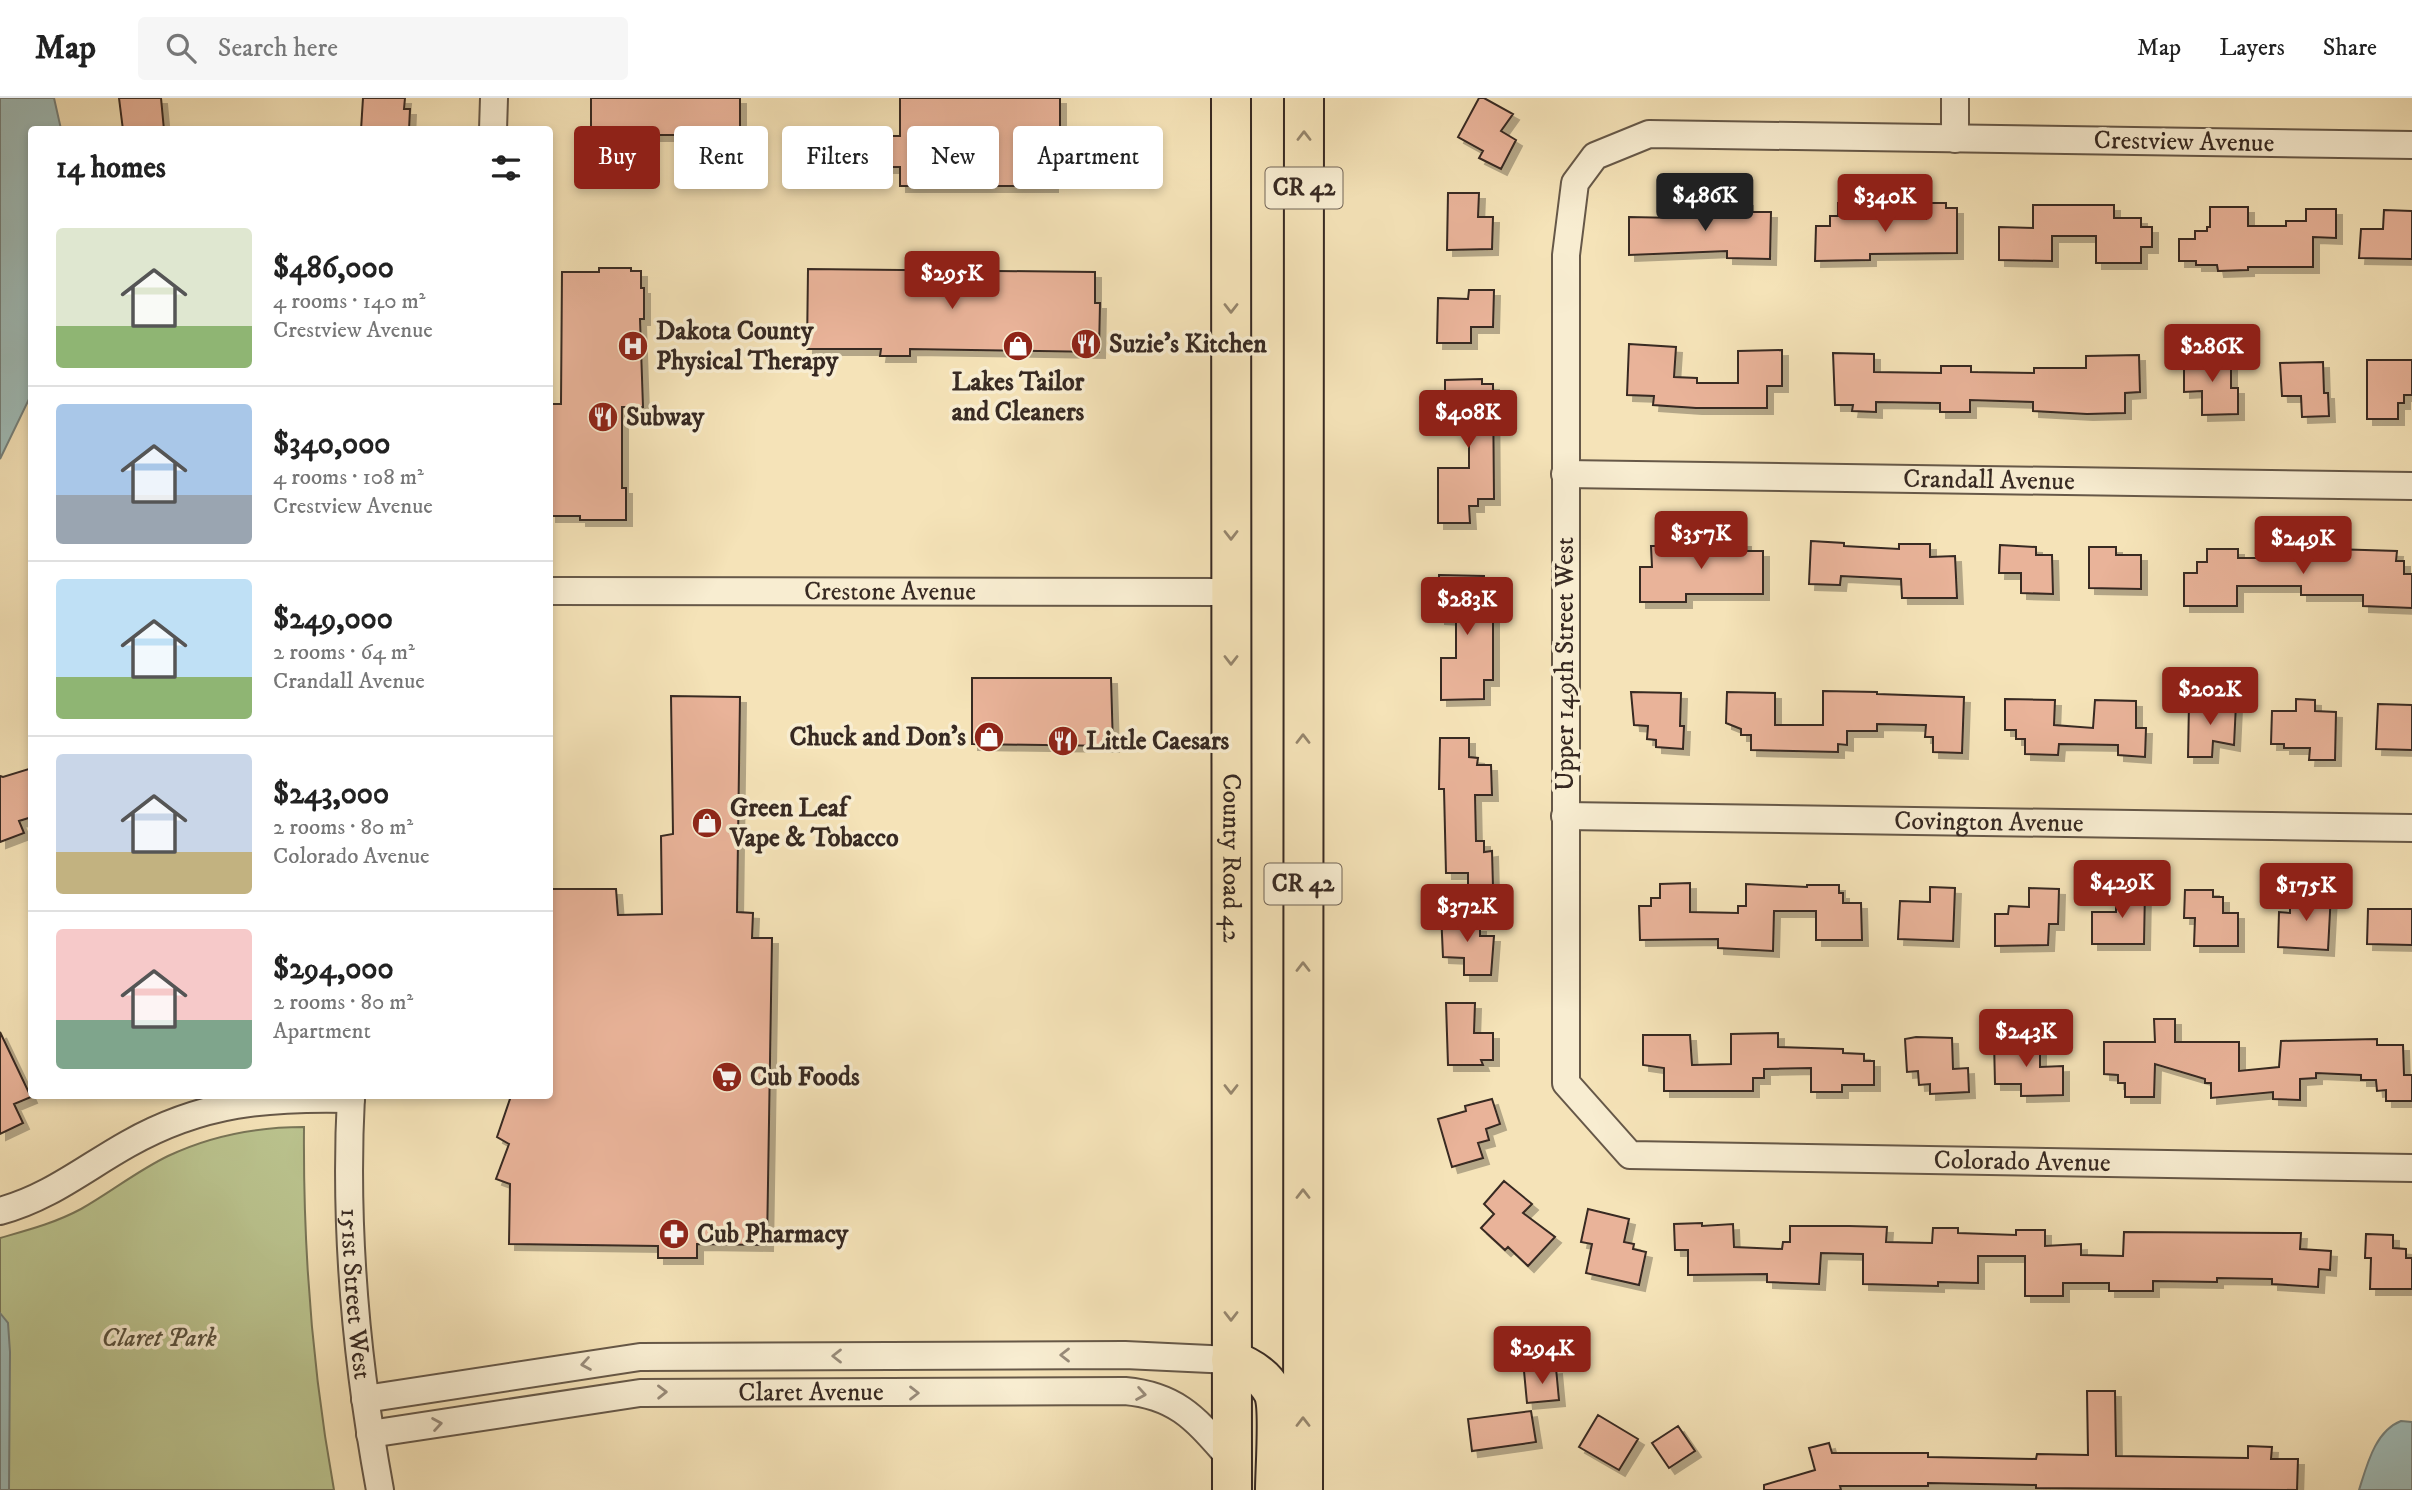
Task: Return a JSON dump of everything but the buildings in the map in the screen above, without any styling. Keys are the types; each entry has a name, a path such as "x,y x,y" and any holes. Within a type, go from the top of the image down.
{"highway":[{"name":"County Road 42","path":"1231,98 1231,1474"},
{"name":"CR 42","path":"1303,1490 1304,98"},
{"path":"1231,1360 1248,1366 1265,1380 1274,1394 1275,1490"}],"street":[{"path":"494,98 494,126"},
{"path":"1955,98 1955,139"},
{"name":"Crestview Avenue","path":"1595,156 1649,134 2412,145"},
{"name":"Upper 149th Street West","path":"1595,156 1575,183 1566,255 1566,1083 1630,1155"},
{"name":"Crandall Avenue","path":"1565,474 2412,486"},
{"name":"Crestone Avenue","path":"553,591 1231,592"},
{"name":"Covington Avenue","path":"1565,816 2412,828"},
{"path":"0,1211 53,1191 150,1132 200,1113 253,1101 281,1099"},
{"name":"151st Street West","path":"351,1099 351,1268 365,1399 380,1490"},
{"name":"Colorado Avenue","path":"1630,1155 2412,1168"},
{"name":"Claret Avenue","path":"365,1399 640,1357 1125,1355 1231,1360"},
{"name":"Claret Avenue","path":"370,1434 640,1393 1125,1391 1145,1393 1181,1408 1231,1474"}],"green space":[{"name":"Claret Park","path":"304,1127 310,1309 334,1490 0,1490 0,1238 71,1214 146,1168 200,1143 234,1134"}],"water":[{"path":"0,98 54,98 60,126 28,126 28,401 0,459"},
{"path":"0,1313 8,1323 10,1352 9,1490 0,1490"},
{"path":"2401,1421 2412,1422 2412,1490 2359,1490 2378,1441 2385,1432"}],"place":[{"name":"Suzie's Kitchen","path":"1086,344"},
{"name":"Dakota County Physical Therapy","path":"633,346"},
{"name":"Lakes Tailor and Cleaners","path":"1018,346"},
{"name":"Subway","path":"603,417"},
{"name":"Chuck and Don's","path":"989,737"},
{"name":"Little Caesars","path":"1063,741"},
{"name":"Green Leaf Vape & Tobacco","path":"707,823"},
{"name":"Cub Foods","path":"727,1077"},
{"name":"Cub Pharmacy","path":"674,1234"}]}
